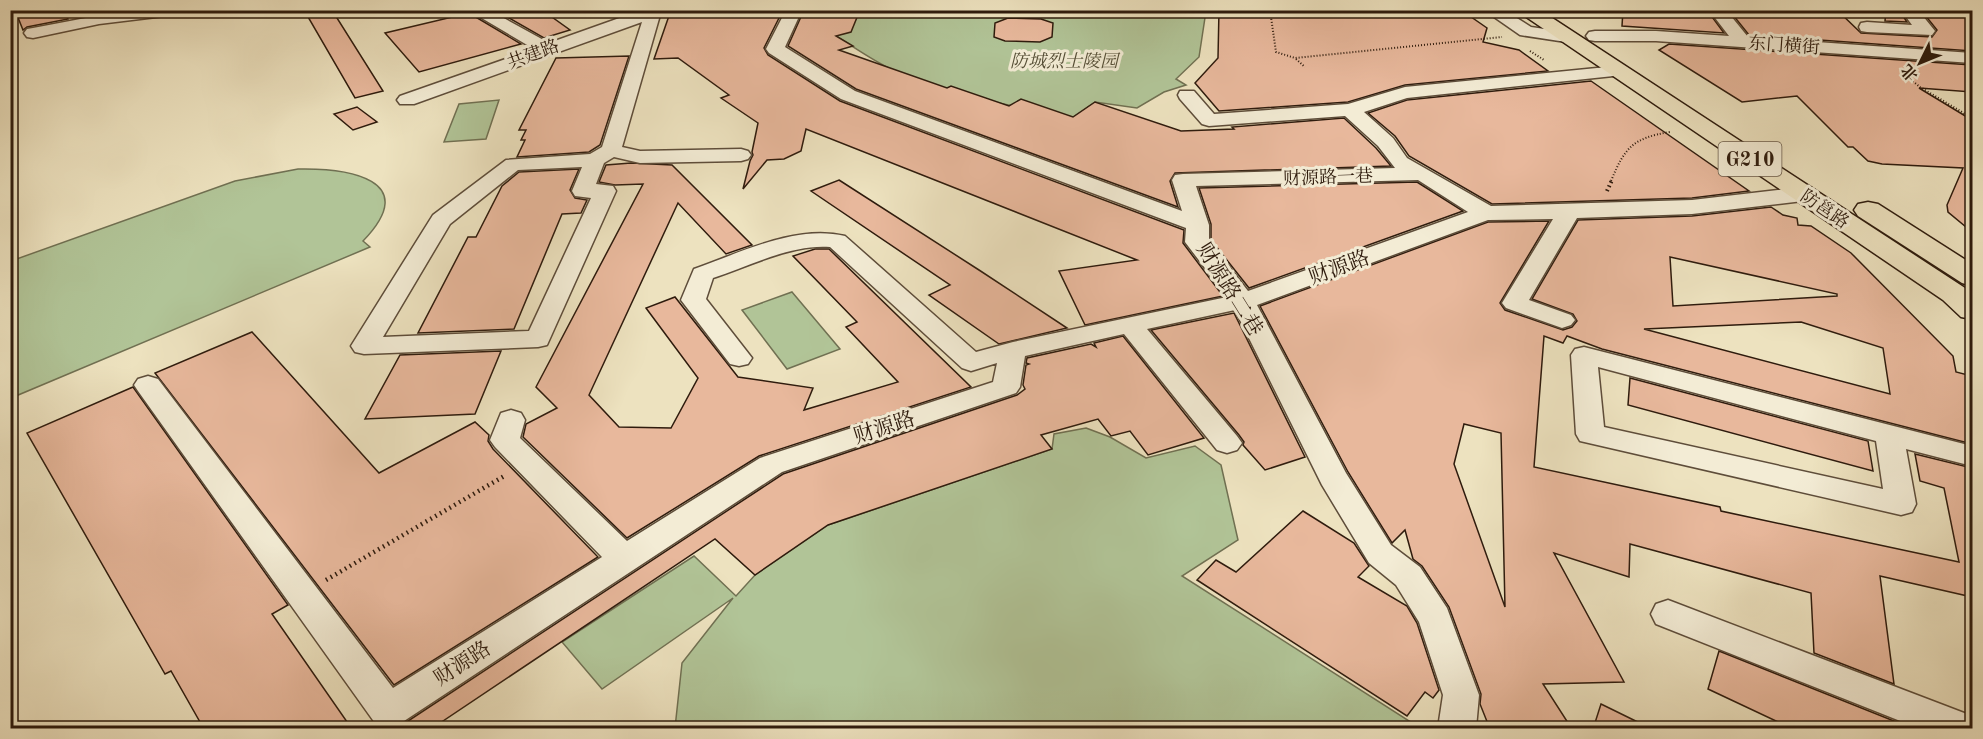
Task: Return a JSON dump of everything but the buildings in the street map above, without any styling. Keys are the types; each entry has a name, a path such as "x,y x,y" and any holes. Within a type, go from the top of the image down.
{"highway":[{"name":"防邕路","path":"1556,10 1972,277"},
{"name":"防邕路","path":"1526,21 1566,37 1954,294 1972,310"}],"street":[{"path":"33,33 96,15 173,10"},
{"path":"476,10 547,49"},
{"name":"财源路二巷","path":"794,10 775,50 848,95 1198,225 1197,242 1243,301 1351,506 1380,554 1408,576 1435,618 1461,694 1457,729"},
{"path":"1492,10 1526,21"},
{"path":"1717,10 1743,42"},
{"path":"656,11 603,155 583,191 604,191 538,339 364,346 441,220 513,164 603,155 640,157 741,155"},
{"name":"共建路","path":"406,100 656,11"},
{"path":"1867,27 1926,31 1909,11"},
{"path":"1909,11 1922,13 1939,32"},
{"name":"东门横街","path":"1595,36 1656,36 1965,55"},
{"path":"1187,95 1209,120 1350,110 1405,93 1617,71"},
{"name":"财源路一巷","path":"1350,110 1386,142 1400,162 1422,174"},
{"path":"1422,174 1486,213"},
{"name":"财源路一巷","path":"1198,225 1183,180 1422,174"},
{"name":"财源路","path":"148,385 388,711 771,465 1006,387 1013,350 1243,301 1276,291 1486,213 1692,207 1803,194"},
{"path":"1562,320 1515,303 1569,212"},
{"path":"740,358 693,300 704,274 804,241 825,238 837,241 971,362 1013,350"},
{"path":"1130,325 1227,443"},
{"path":"1889,434 1901,504 1590,434 1584,355 1889,434 1972,456"},
{"path":"511,420 505,440 624,559"},
{"path":"1668,614 1960,729"}],"path":[{"path":"1022,10 1023,18"},
{"path":"1270,10 1276,52 1295,58 1479,41 1526,21"},
{"path":"1875,51 1920,87 1972,118"},
{"path":"1295,58 1305,67"},
{"path":"1616,210 1604,198 1623,153 1638,139 1646,135 1704,128"},
{"path":"302,593 528,463"}],"green space":[{"name":"防城烈士陵园","path":"860,11 1206,11 1199,57 1176,79 1186,85 1164,92 1137,108 1095,102 1073,117 981,99 935,86 891,69 836,36 844,17 858,17"},
{"path":"499,100 486,139 444,142 459,104"},
{"path":"298,169 337,171 356,175 371,181 382,191 385,203 379,220 363,241 370,247 11,398 11,261 235,181"},
{"path":"792,292 840,349 787,369 742,310"},
{"path":"1086,428 1110,437 1146,458 1195,446 1221,465 1238,540 1182,576 1418,728 675,728 682,663 733,598 602,689 562,642 694,556 736,596 755,575 828,525 1052,449 1054,434"}]}
